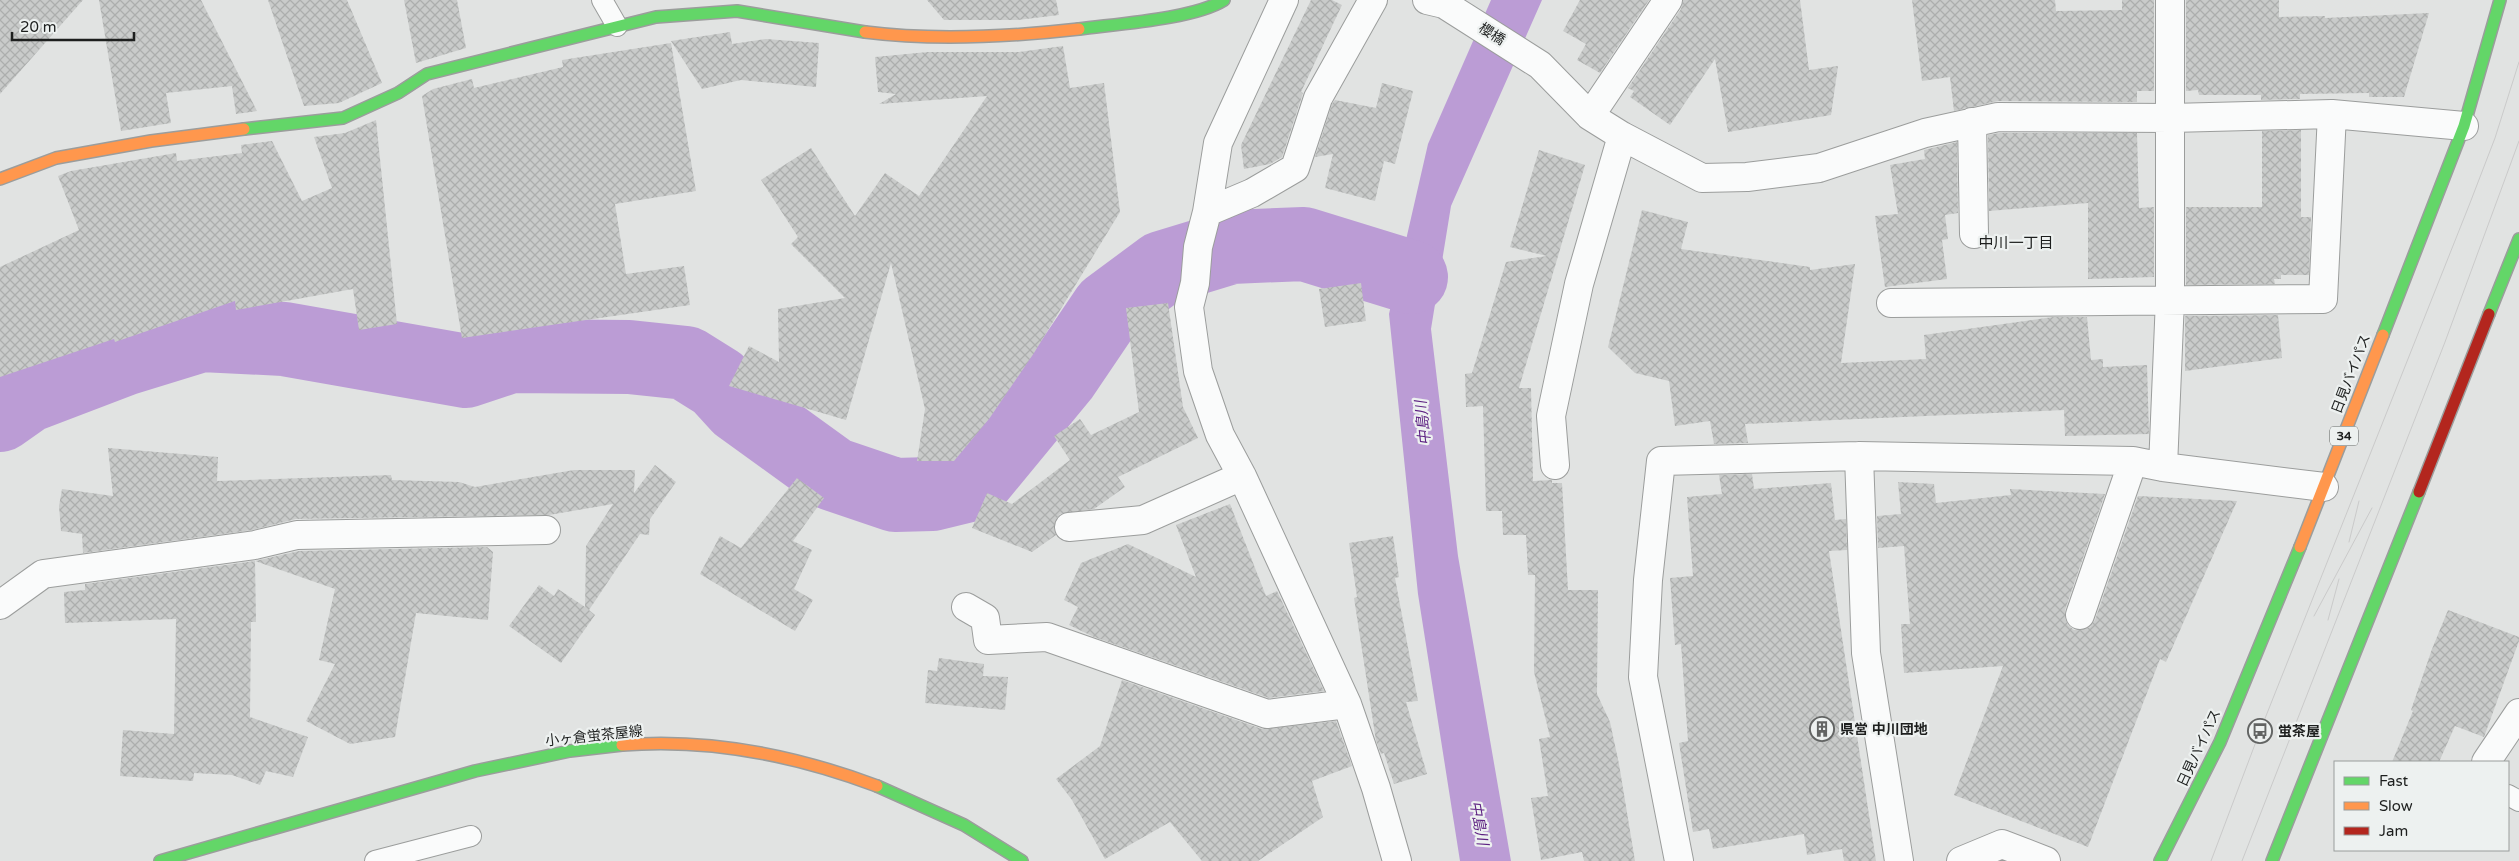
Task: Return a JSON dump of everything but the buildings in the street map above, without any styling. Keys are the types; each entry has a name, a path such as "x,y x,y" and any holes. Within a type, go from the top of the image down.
{"main road":[{"path":"0,179 56,158 142,142 263,126 343,118 398,93 427,74 656,17 737,11 829,27 900,36 1019,36 1149,20 1213,7 1224,0"},
{"name":"日見バイパス","path":"2160,861 2220,742 2324,487 2464,126 2500,0"},
{"path":"2272,861 2519,238"},
{"name":"小ヶ倉蛍茶屋線","path":"160,861 459,775 544,756 634,744 700,746 742,751 848,775 895,791 954,821 1022,861"}],"street":[{"path":"1284,0 1218,142 1207,212 1198,247 1189,307 1198,371 1220,435 1242,476 1347,704 1376,788 1398,861"},
{"path":"1207,212 1252,193 1295,168 1318,98 1373,0"},
{"path":"1590,116 1668,0"},
{"path":"2163,467 2170,299 2170,0"},
{"name":"櫻橋","path":"1436,2 1540,65 1590,116 1622,136 1702,178 1747,177 1819,168 1925,134 1998,117 2171,118 2332,114 2464,126"},
{"path":"1891,303 2323,299 2332,114"},
{"path":"1972,122 1974,234"},
{"path":"1555,465 1551,416 1579,284 1622,136"},
{"path":"1679,861 1644,677 1648,580 1662,461 1859,456 2133,461 2163,467 2324,487"},
{"path":"1859,456 1866,652 1899,861"},
{"path":"2080,614 2133,461"},
{"path":"1069,527 1143,520 1242,476"},
{"path":"0,605 43,574 255,545 297,535 546,530"},
{"path":"966,607 985,618 988,640 1047,638 1267,714 1347,704"},
{"path":"2487,761 2519,713"},
{"path":"1961,861 2002,844 2046,861"}],"lane":[{"path":"602,0 617,26"},
{"path":"375,861 471,836"}],"water":[{"name":"中島川","path":"1491,0 1542,0 1451,206 1431,329 1458,556 1511,861 1460,861 1418,594 1389,314 1428,144"}],"waterway":[{"path":"0,415 27,396 124,359 202,335 284,339 466,371 511,356 629,357 686,363 718,383 739,406 833,474 895,495 932,494 973,484 1062,376 1108,308 1162,268 1231,247 1304,244 1411,277"}],"tram line":[{"path":"2211,861 2260,731 2470,203 2495,138 2519,62"},
{"path":"2242,861 2445,342 2519,141"},
{"path":"2349,542 2359,501"},
{"path":"2314,616 2372,508"},
{"path":"2328,620 2339,579"}],"traffic: fast":[{"path":"1079,29 1175,16 1194,12 1224,0"},
{"path":"2383,335 2464,126 2500,0"},
{"path":"244,129 343,118 398,93 427,74 656,17 737,11 865,32"},
{"path":"2489,314 2519,239"},
{"path":"2272,861 2419,492"},
{"path":"2160,861 2220,742 2300,547"},
{"path":"160,861 475,771 570,751 622,745"},
{"path":"877,786 964,825 1022,861"}],"traffic: slow":[{"path":"865,32 892,35 972,37 1079,29"},
{"path":"0,179 56,158 151,141 244,129"},
{"path":"2300,547 2383,335"},
{"path":"622,745 687,744 752,752 816,766 877,786"}],"traffic: jam":[{"path":"2419,492 2489,314"}],"place":[{"name":"県営 中川団地","path":"1822,729"},
{"name":"蛍茶屋","path":"2260,731"}],"district":[{"name":"中川一丁目","path":"2016,243"}]}
